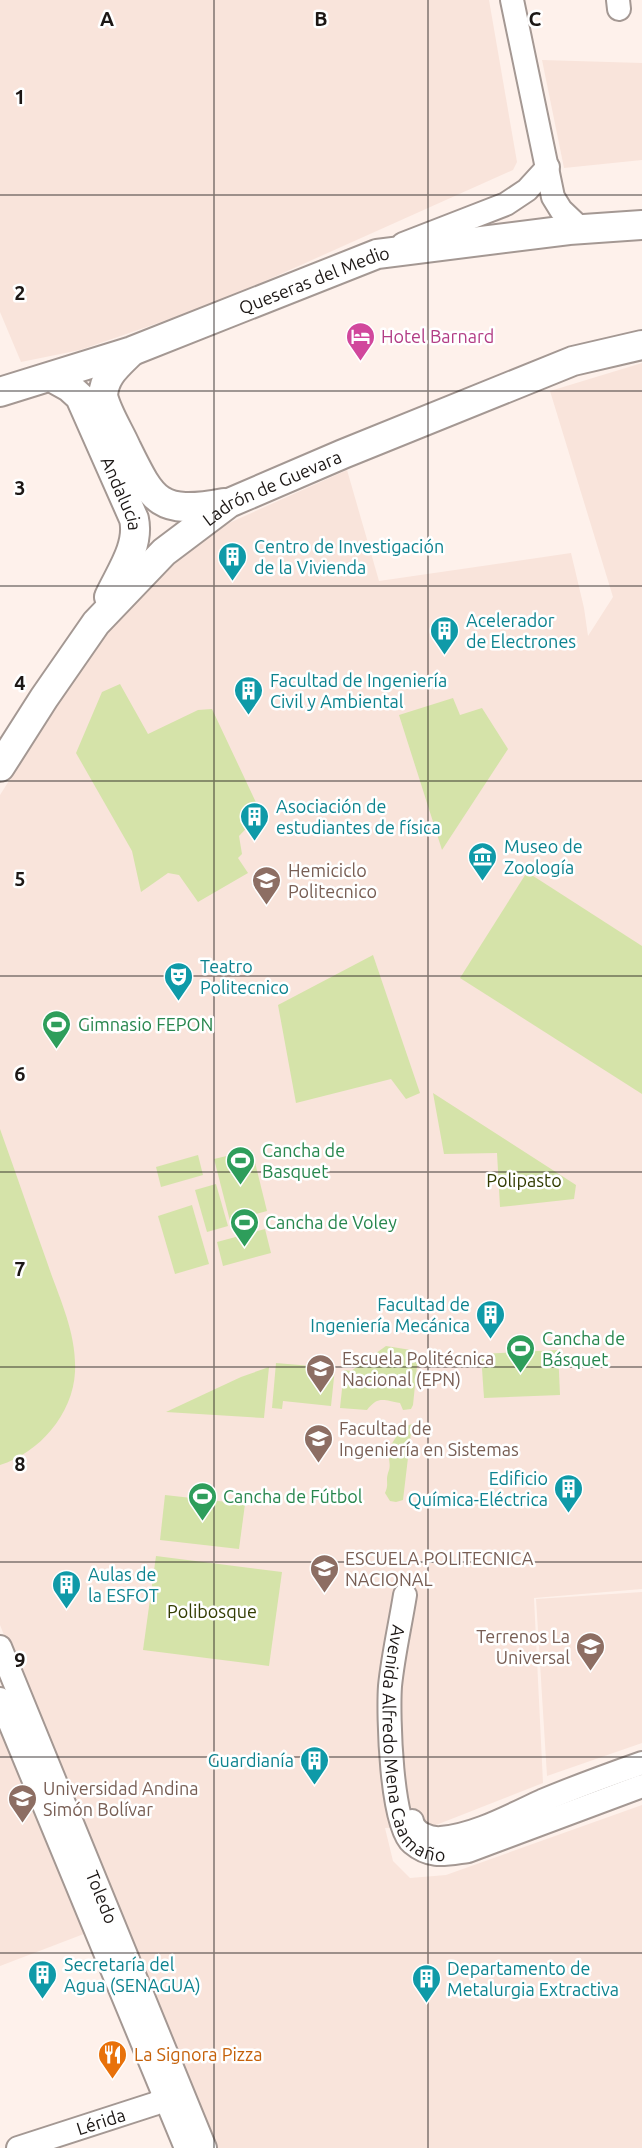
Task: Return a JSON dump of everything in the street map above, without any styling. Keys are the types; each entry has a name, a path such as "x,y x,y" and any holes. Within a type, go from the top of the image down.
{"main road":[{"name":"Queseras del Medio","path":"0,392 132,351 377,254 582,229 642,225"},
{"name":"Ladrón de Guevara","path":"0,767 96,623 164,552 229,503 343,453 573,362 642,345"},
{"name":"Andalucia","path":"132,351 106,380 104,396 145,485 161,501 175,507 200,508 229,503"},
{"name":"Andalucia","path":"51,377 69,387 80,397 135,524 136,535 132,549 96,623"}],"street":[{"path":"512,0 553,197 561,210 582,229"},
{"path":"377,254 506,204 527,190 548,166"},
{"name":"Avenida Alfredo Mena Caamaño","path":"409,1604 402,1716 406,1780 413,1826 428,1845 442,1856 468,1851 642,1786"},
{"name":"Toledo","path":"0,1647 174,2096 186,2148"},
{"name":"Toledo","path":"0,1699 174,2096 205,2148"},
{"name":"Avenida Alfredo Mena Caamaño","path":"428,1845 441,1838 482,1827 573,1788 642,1763"},
{"name":"Lérida","path":"18,2148 174,2096"}],"shaded area":[{"path":"0,0 489,0 517,162 513,170 216,303 80,350 21,362 0,312"},
{"path":"542,60 642,63 642,160 564,168"},
{"name":"Escuela Politécnica Nacional (EPN)","path":"642,363 642,1589 534,1598 543,1783 436,1825 385,1828 393,1861 410,1878 446,1875 642,1805 642,2148 207,2148 0,1625 0,795 88,655 145,587 209,532 347,470 379,581 571,553 588,636 613,597 550,391"},
{"name":"Terrenos La Universal","path":"642,1592 642,1743 547,1776 536,1599"},
{"name":"Universidad Andina Simón Bolívar","path":"0,1715 89,1932 0,1966"}],"green space":[{"path":"120,684 148,734 198,710 212,709 261,813 239,836 242,854 238,858 248,873 198,902 179,875 168,873 141,892 132,851 76,753 102,692"},
{"path":"453,698 460,715 482,708 508,749 442,850 399,715"},
{"path":"527,872 642,946 642,1094 460,978"},
{"path":"373,955 420,1093 406,1099 391,1079 296,1103 278,1005"},
{"name":"Polipasto","path":"433,1093 576,1185 574,1199 500,1207 497,1153 444,1154"},
{"path":"0,1129 66,1316 73,1343 75,1372 68,1403 51,1430 28,1451 0,1465"},
{"name":"Cancha de Basquet","path":"252,1150 267,1211 230,1221 214,1159"},
{"path":"198,1155 203,1175 161,1187 156,1167"},
{"name":"Cancha de Voley","path":"216,1184 228,1226 207,1232 195,1190"},
{"path":"192,1205 209,1264 175,1274 158,1216"},
{"name":"Cancha de Voley","path":"265,1229 271,1253 223,1266 217,1242"},
{"path":"386,1346 411,1350 418,1356 411,1409 403,1410 400,1403 385,1400 374,1403 367,1410 340,1408 344,1370 351,1371"},
{"name":"Cancha de Básquet","path":"558,1350 560,1395 484,1398 481,1354"},
{"path":"276,1363 335,1368 331,1406 283,1401 282,1409 272,1408"},
{"path":"269,1367 264,1418 166,1412 241,1377"},
{"path":"401,1423 406,1426 412,1424 403,1500 396,1502 390,1501 385,1493 390,1468 389,1459 393,1453 391,1445 396,1437 393,1430"},
{"name":"Cancha de Fútbol","path":"165,1495 245,1504 239,1549 160,1540"},
{"name":"Polibosque","path":"156,1556 282,1572 269,1666 143,1650"}],"place":[{"name":"Hotel Barnard","path":"360,362"},
{"name":"Centro de Investigación de la Vivienda","path":"233,582"},
{"name":"Acelerador de Electrones","path":"445,656"},
{"name":"Facultad de Ingeniería Civil y Ambiental","path":"249,716"},
{"name":"Asociación de estudiantes de física","path":"255,842"},
{"name":"Museo de Zoología","path":"483,882"},
{"name":"Hemiciclo Politecnico","path":"267,906"},
{"name":"Teatro Politecnico","path":"179,1002"},
{"name":"Gimnasio FEPON","path":"57,1050"},
{"name":"Cancha de Basquet","path":"241,1186"},
{"name":"Cancha de Voley","path":"244,1248"},
{"name":"Facultad de Ingeniería Mecánica","path":"491,1340"},
{"name":"Cancha de Básquet","path":"521,1374"},
{"name":"Escuela Politécnica Nacional (EPN)","path":"321,1394"},
{"name":"Facultad de Ingeniería en Sistemas","path":"318,1464"},
{"name":"Edificio Química-Eléctrica","path":"569,1514"},
{"name":"Cancha de Fútbol","path":"202,1522"},
{"name":"ESCUELA POLITECNICA NACIONAL","path":"324,1594"},
{"name":"Aulas de la ESFOT","path":"67,1610"},
{"name":"Terrenos La Universal","path":"591,1672"},
{"name":"Guardianía","path":"315,1786"},
{"name":"Universidad Andina Simón Bolívar","path":"22,1824"},
{"name":"Secretaría del Agua (SENAGUA)","path":"43,2000"},
{"name":"Departamento de Metalurgia Extractiva","path":"426,2004"},
{"name":"La Signora Pizza","path":"113,2080"}]}
